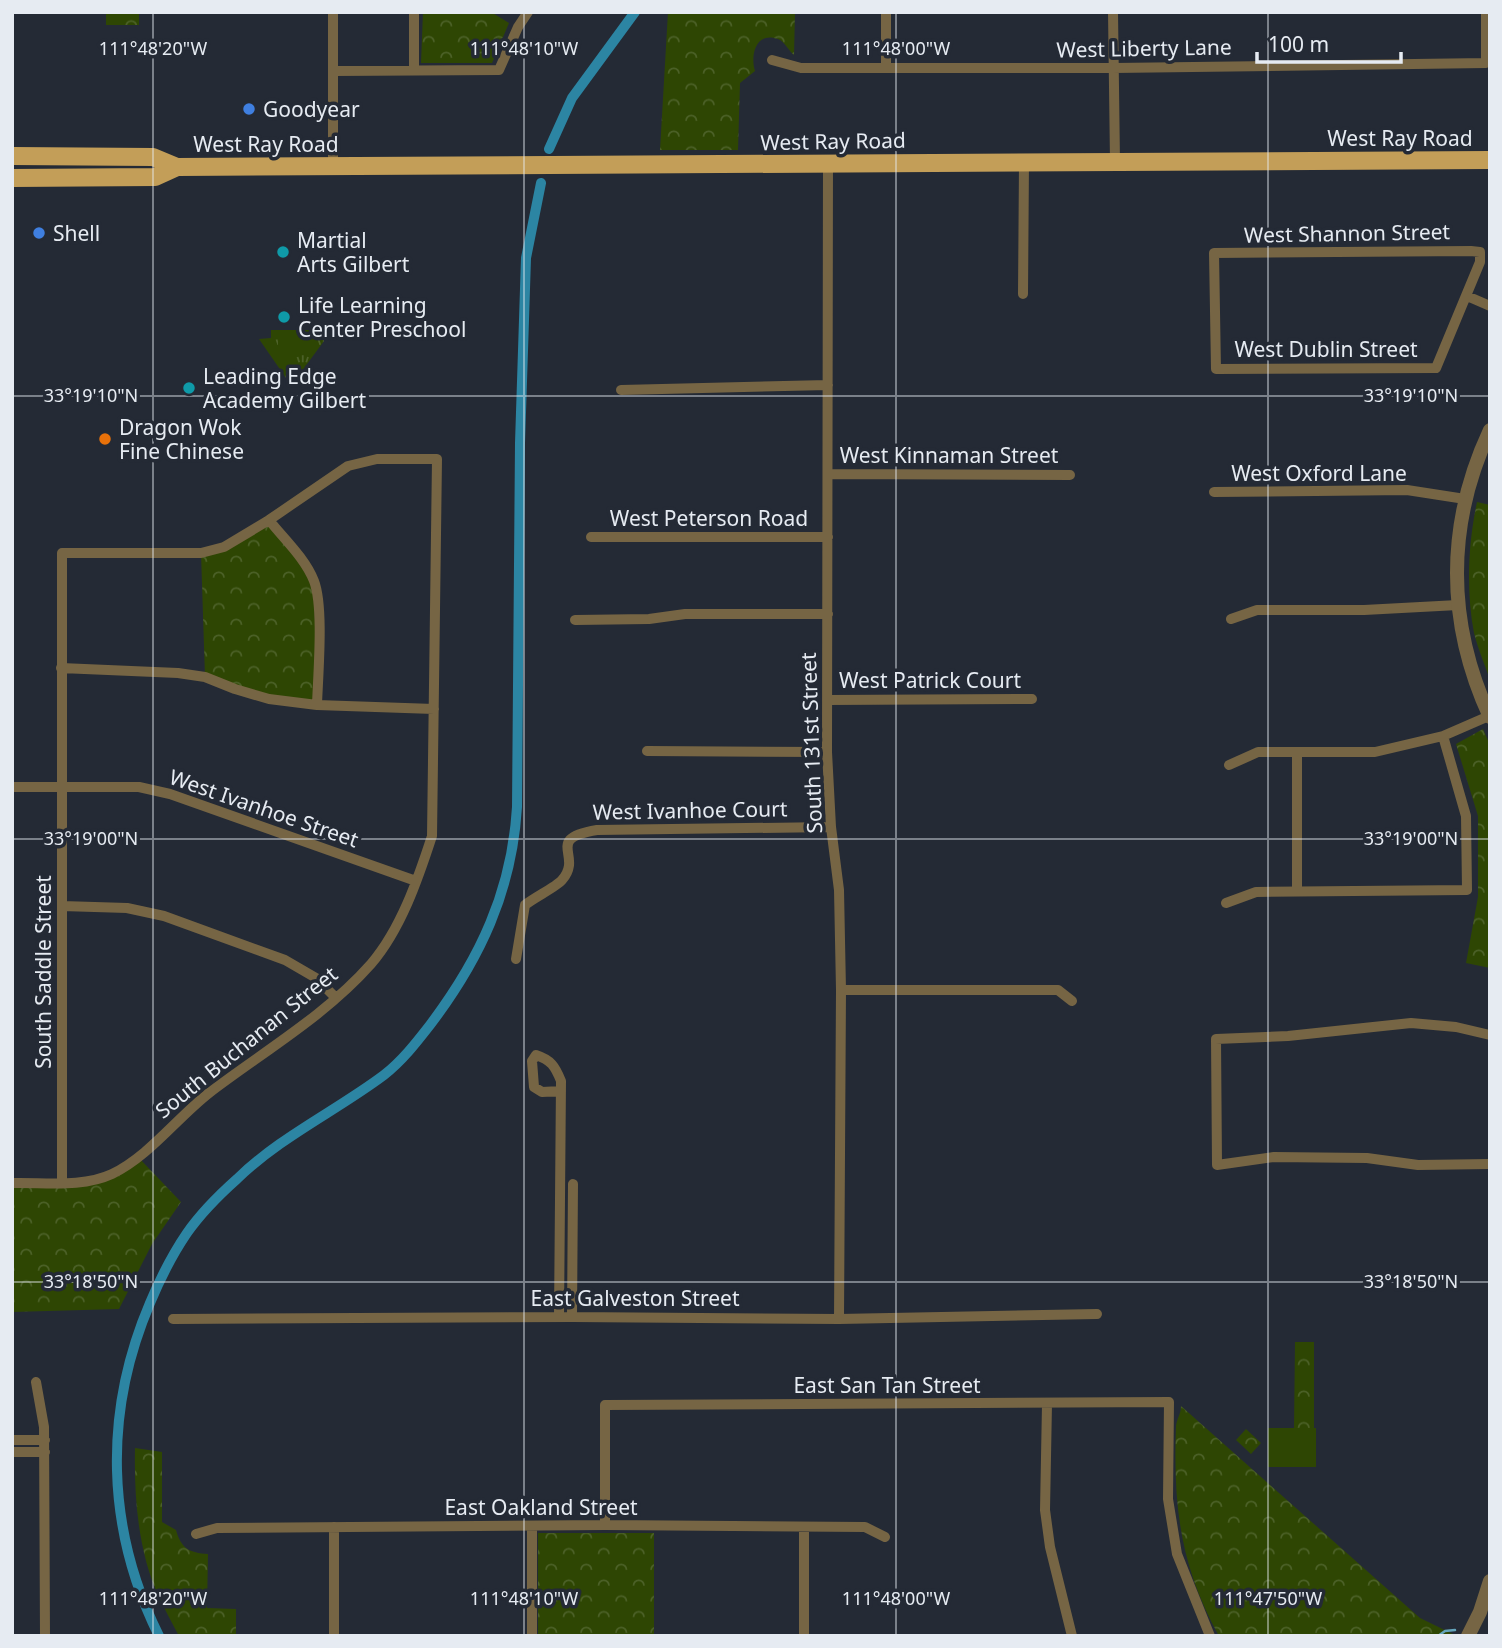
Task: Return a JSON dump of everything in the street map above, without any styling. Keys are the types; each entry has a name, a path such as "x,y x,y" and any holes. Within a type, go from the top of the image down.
{"main road":[{"name":"West Ray Road","path":"12,156 153,157 177,167 1490,160"},
{"name":"West Ray Road","path":"12,178 155,177 177,167"}],"street":[{"path":"333,12 334,167"},
{"path":"414,12 414,70"},
{"path":"333,71 499,70 518,27 528,12"},
{"path":"886,12 886,68"},
{"path":"1113,12 1115,162"},
{"name":"West Liberty Lane","path":"772,60 801,68 1114,68 1486,63 1486,12"},
{"path":"1023,294 1024,162"},
{"name":"South 131st Street","path":"828,164 827,752 831,827 839,890 839,1319"},
{"name":"West Shannon Street","path":"1216,369 1214,253 1471,250 1480,252 1480,262 1467,296"},
{"path":"1467,296 1490,306"},
{"name":"West Dublin Street","path":"1216,369 1436,368 1467,296"},
{"path":"621,390 828,385"},
{"path":"1229,765 1258,752 1375,752 1443,736 1489,716 1472,673 1461,633 1457,559 1465,499 1473,470 1489,432"},
{"name":"South Buchanan Street","path":"12,1183 89,1182 112,1174 139,1157 209,1093 302,1027 372,963 397,923 416,881 432,835 437,458 377,459 348,466 269,520"},
{"name":"West Kinnaman Street","path":"828,474 1070,475"},
{"name":"West Oxford Lane","path":"1214,492 1407,490 1465,499"},
{"path":"269,520 314,580 318,600 317,705"},
{"name":"South Saddle Street","path":"62,1182 62,553 201,553 224,547 269,520"},
{"name":"West Peterson Road","path":"591,537 828,537"},
{"path":"1231,619 1258,610 1364,610 1458,605"},
{"path":"575,620 649,619 685,614 828,614"},
{"path":"61,668 178,673 205,677 269,699 317,705 434,709"},
{"name":"West Patrick Court","path":"827,700 1032,699"},
{"path":"1226,903 1256,892 1467,890 1466,816 1443,736"},
{"path":"647,751 827,752"},
{"path":"1297,753 1297,890"},
{"name":"West Ivanhoe Street","path":"12,788 139,787 170,794 416,881"},
{"name":"West Ivanhoe Court","path":"516,959 525,905 564,878 568,869 568,844 570,838 576,834 597,830 831,827"},
{"path":"62,906 127,908 164,916 285,960 316,978 336,998"},
{"path":"841,990 1058,989 1072,1001"},
{"path":"1490,1035 1456,1027 1411,1023 1288,1036 1216,1039 1217,1165 1274,1157 1367,1158 1418,1165 1490,1164"},
{"path":"559,1317 561,1091"},
{"path":"572,1317 573,1184"},
{"name":"East Galveston Street","path":"173,1319 839,1319 1097,1314"},
{"path":"36,1382 41,1401 45,1446 45,1636"},
{"name":"East San Tan Street","path":"605,1525 605,1405 1169,1402 1168,1499 1177,1554 1210,1636"},
{"path":"1047,1404 1045,1510 1050,1548 1072,1636"},
{"path":"12,1440 45,1446"},
{"path":"12,1452 45,1446"},
{"name":"East Oakland Street","path":"196,1534 217,1528 605,1525 865,1527 885,1537"},
{"path":"532,1526 532,1636"},
{"path":"334,1527 334,1636"},
{"path":"804,1527 804,1636"},
{"path":"1468,1636 1480,1612 1490,1581"}],"green space":[{"path":"423,12 491,12 509,23 492,63 421,63"},
{"path":"668,12 795,12 794,55 780,40 764,38 754,52 755,71 740,83 738,150 660,150"},
{"path":"106,13 139,14 139,25 106,25"},
{"path":"271,330 324,330 324,341 296,379 286,378 259,339 271,338"},
{"path":"278,331 308,331 308,348 278,348"},
{"path":"1477,502 1490,505 1490,680 1474,633 1470,601 1470,551"},
{"path":"269,520 314,580 317,705 269,699 205,677 201,553"},
{"path":"1483,729 1490,745 1490,968 1466,963 1478,897 1478,816 1456,744"},
{"path":"139,1158 181,1202 152,1244 119,1309 12,1312 12,1183 89,1182"},
{"path":"1295,1342 1314,1342 1314,1429 1294,1429"},
{"path":"1181,1406 1420,1618 1457,1636 1219,1636 1195,1585 1182,1534 1175,1455 1176,1426"},
{"path":"1268,1428 1316,1428 1316,1467 1268,1467"},
{"path":"1246,1429 1261,1443 1251,1454 1236,1440"},
{"path":"135,1448 162,1452 162,1522 176,1530 180,1541 187,1548 208,1554 207,1608 236,1609 236,1636 179,1636 176,1631 161,1602 146,1562 135,1486"},
{"path":"538,1533 654,1533 654,1636 538,1636"}],"waterway":[{"path":"549,149 572,98 635,12"},
{"path":"159,1636 141,1595 129,1554 120,1513 117,1471 118,1428 124,1386 135,1345 158,1285 187,1233 230,1185 271,1150 384,1075 414,1045 448,1000 478,949 490,923 508,867 517,807 520,443 526,258 541,183"},
{"path":"1438,1636 1445,1631 1455,1630"}],"place":[{"name":"Goodyear","path":"249,109"},
{"name":"Shell","path":"39,233"},
{"name":"Martial Arts Gilbert","path":"283,252"},
{"name":"Life Learning Center Preschool","path":"284,317"},
{"name":"Leading Edge Academy Gilbert","path":"189,388"},
{"name":"Dragon Wok Fine Chinese","path":"105,439"}]}
